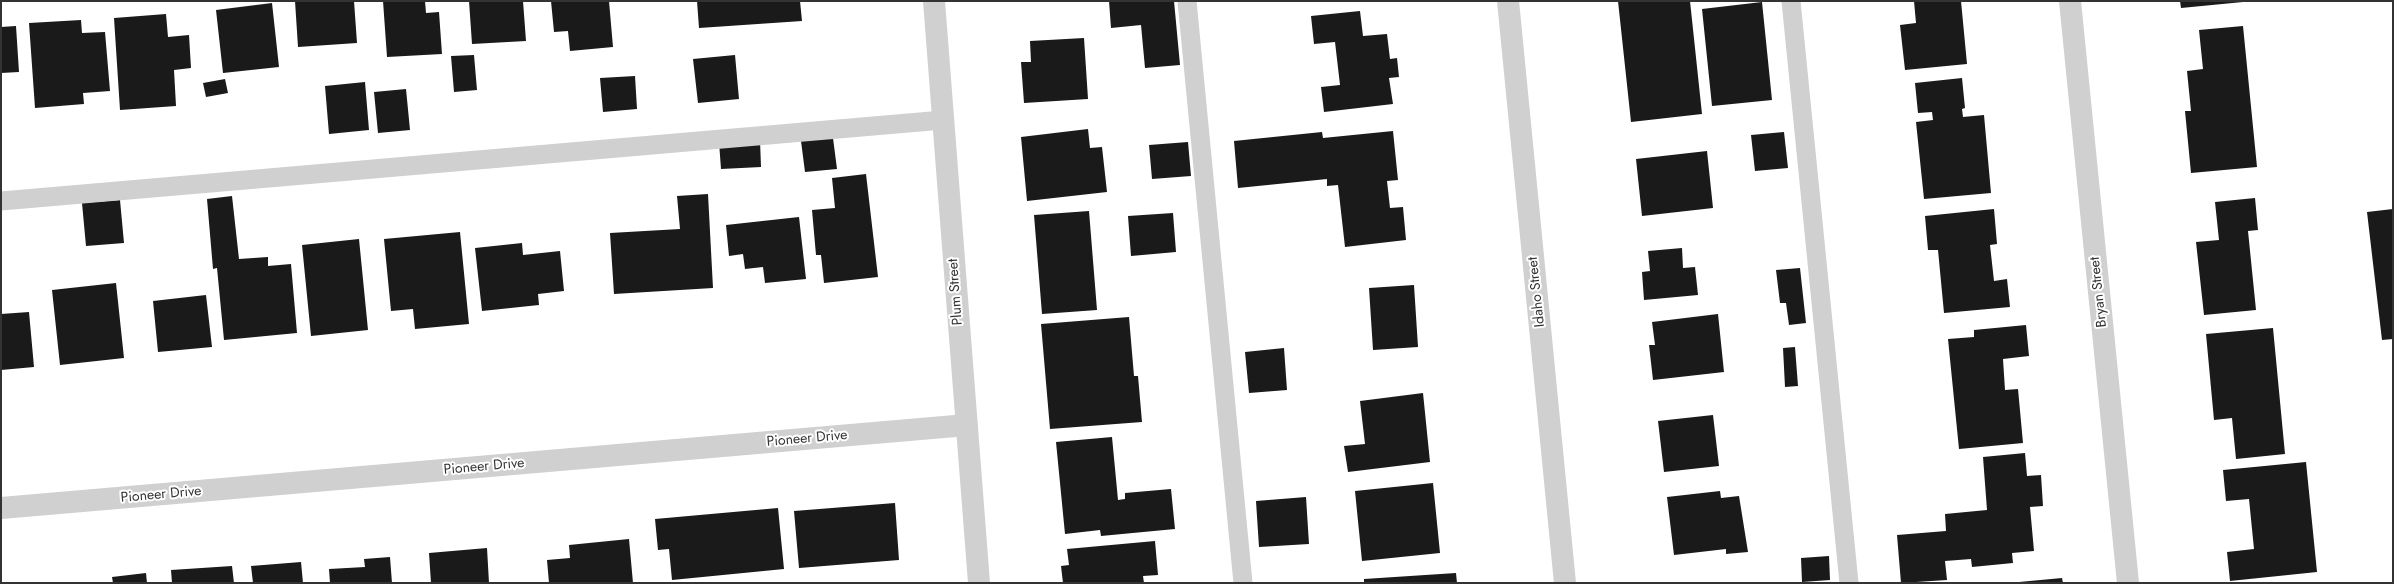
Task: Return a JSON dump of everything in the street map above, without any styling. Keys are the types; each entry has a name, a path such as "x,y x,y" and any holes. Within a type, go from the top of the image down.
{"street":[{"name":"Plum Street","path":"934,1 979,583"},
{"name":"Idaho Street","path":"1508,1 1565,583"},
{"name":"Bryan Street","path":"2070,1 2128,583"},
{"name":"Pioneer Drive","path":"1,508 967,425"}],"lane":[{"path":"1187,1 1243,583"},
{"path":"1791,1 1849,583"},
{"path":"1,201 943,120"}],"building":[{"path":"295,1 354,1 357,43 298,47"},
{"path":"383,1 425,1 426,13 439,12 442,54 387,57"},
{"path":"469,1 523,1 526,41 472,44"},
{"path":"551,1 609,1 613,47 570,51 568,31 554,32"},
{"path":"697,1 800,1 802,21 699,28"},
{"path":"1109,1 1174,1 1180,65 1145,68 1141,25 1111,28"},
{"path":"1618,1 1690,1 1702,114 1631,122"},
{"path":"1914,1 1961,1 1967,64 1905,70 1900,25 1916,23"},
{"path":"2180,1 2243,1 2243,2 2181,8"},
{"path":"1762,2 1772,100 1712,106 1702,9"},
{"path":"272,3 279,67 223,73 216,10"},
{"path":"1360,11 1363,36 1387,34 1390,59 1397,58 1399,77 1389,78 1393,104 1324,112 1321,87 1340,85 1335,42 1314,44 1311,16"},
{"path":"166,14 168,37 189,35 191,68 174,70 176,106 120,110 114,18"},
{"path":"81,20 82,33 105,32 110,91 83,93 84,104 35,108 29,23"},
{"path":"16,26 19,72 1,73 1,27"},
{"path":"2243,26 2257,167 2191,173 2185,111 2191,111 2187,71 2203,69 2199,30"},
{"path":"1084,38 1088,99 1024,103 1021,62 1031,62 1030,41"},
{"path":"474,55 477,90 454,92 451,56"},
{"path":"735,55 739,99 698,103 693,59"},
{"path":"635,76 637,109 603,112 600,78"},
{"path":"1962,78 1965,108 1962,109 1963,117 1984,115 1991,193 1924,199 1916,122 1933,120 1932,112 1918,113 1915,83"},
{"path":"225,79 228,93 206,97 203,83"},
{"path":"365,82 369,130 329,134 325,86"},
{"path":"406,89 410,130 378,133 374,92"},
{"path":"1088,129 1090,148 1102,147 1107,192 1027,201 1021,137"},
{"path":"1393,131 1398,180 1387,181 1390,208 1403,207 1406,240 1345,247 1338,185 1327,186 1327,179 1238,188 1234,141 1322,132 1323,138"},
{"path":"1784,132 1788,168 1755,171 1751,135"},
{"path":"833,138 837,169 805,172 801,141"},
{"path":"760,140 761,167 721,169 719,142"},
{"path":"1188,142 1191,176 1152,179 1149,145"},
{"path":"1707,151 1713,208 1642,216 1636,159"},
{"path":"866,174 878,277 824,283 821,255 816,255 812,210 835,208 832,178"},
{"path":"708,194 713,288 614,294 610,233 680,229 677,196"},
{"path":"232,196 239,259 268,257 268,266 291,264 297,333 224,340 217,268 213,269 207,199"},
{"path":"2255,198 2258,230 2248,231 2256,310 2204,315 2196,242 2219,240 2215,202"},
{"path":"120,200 124,243 86,246 82,203"},
{"path":"1994,209 1997,244 1990,245 1994,281 2007,279 2010,307 1944,313 1938,250 1928,250 1925,216"},
{"path":"2393,209 2393,339 2382,340 2367,212"},
{"path":"1089,211 1097,310 1042,314 1034,215"},
{"path":"1173,213 1176,252 1131,256 1128,216"},
{"path":"799,217 806,279 765,283 763,267 745,269 743,254 729,256 726,225"},
{"path":"460,232 469,324 415,329 413,309 391,311 384,239"},
{"path":"359,239 368,330 311,336 302,245"},
{"path":"522,243 523,255 560,251 564,291 538,294 539,305 482,311 475,248"},
{"path":"1682,248 1683,268 1695,267 1698,295 1644,300 1642,272 1650,271 1648,251"},
{"path":"1800,268 1806,323 1789,325 1786,303 1780,303 1776,270"},
{"path":"116,283 124,358 60,365 52,290"},
{"path":"1414,285 1418,347 1373,350 1369,288"},
{"path":"206,295 212,347 158,352 153,301"},
{"path":"29,312 34,367 1,370 1,314"},
{"path":"1718,314 1724,372 1653,380 1649,345 1655,345 1652,322"},
{"path":"1129,317 1134,376 1138,376 1142,422 1050,429 1041,324"},
{"path":"2026,325 2029,356 2003,359 2005,390 2018,389 2023,443 1959,449 1948,339 1974,337 1974,330"},
{"path":"2273,328 2285,454 2236,459 2232,418 2214,420 2206,334"},
{"path":"1795,347 1798,386 1785,387 1783,348"},
{"path":"1284,348 1287,390 1249,393 1245,352"},
{"path":"1423,393 1430,462 1348,472 1344,446 1365,444 1360,401"},
{"path":"1713,415 1719,466 1664,472 1658,421"},
{"path":"1112,437 1118,500 1125,499 1125,493 1171,489 1175,529 1101,536 1100,530 1065,534 1056,442"},
{"path":"2025,453 2027,476 2041,475 2043,506 2030,507 2034,551 2012,553 2013,563 1972,567 1971,559 1945,561 1947,580 1901,583 1897,535 1946,531 1945,514 1987,510 1983,457"},
{"path":"2306,462 2317,572 2230,581 2227,552 2254,549 2249,499 2226,501 2223,470"},
{"path":"1433,483 1440,553 1362,561 1355,491"},
{"path":"1720,491 1721,498 1739,496 1748,552 1726,554 1726,549 1674,555 1667,497"},
{"path":"1306,497 1309,544 1259,547 1256,501"},
{"path":"895,503 899,560 799,568 794,511"},
{"path":"778,508 784,569 672,580 669,549 658,550 655,519"},
{"path":"629,539 633,583 549,583 547,560 570,558 569,545"},
{"path":"1155,541 1158,575 1143,576 1144,583 1063,583 1061,566 1069,565 1067,549"},
{"path":"487,548 489,583 431,583 429,553"},
{"path":"1829,556 1830,580 1802,582 1801,558"},
{"path":"390,557 392,583 330,583 329,569 365,567 364,559"},
{"path":"301,562 303,583 253,583 251,566"},
{"path":"232,566 234,583 172,583 171,570"},
{"path":"146,573 147,583 113,583 112,577"},
{"path":"1456,573 1457,583 1364,583 1364,579"},
{"path":"2062,578 2063,583 2019,583 2019,582"}]}
